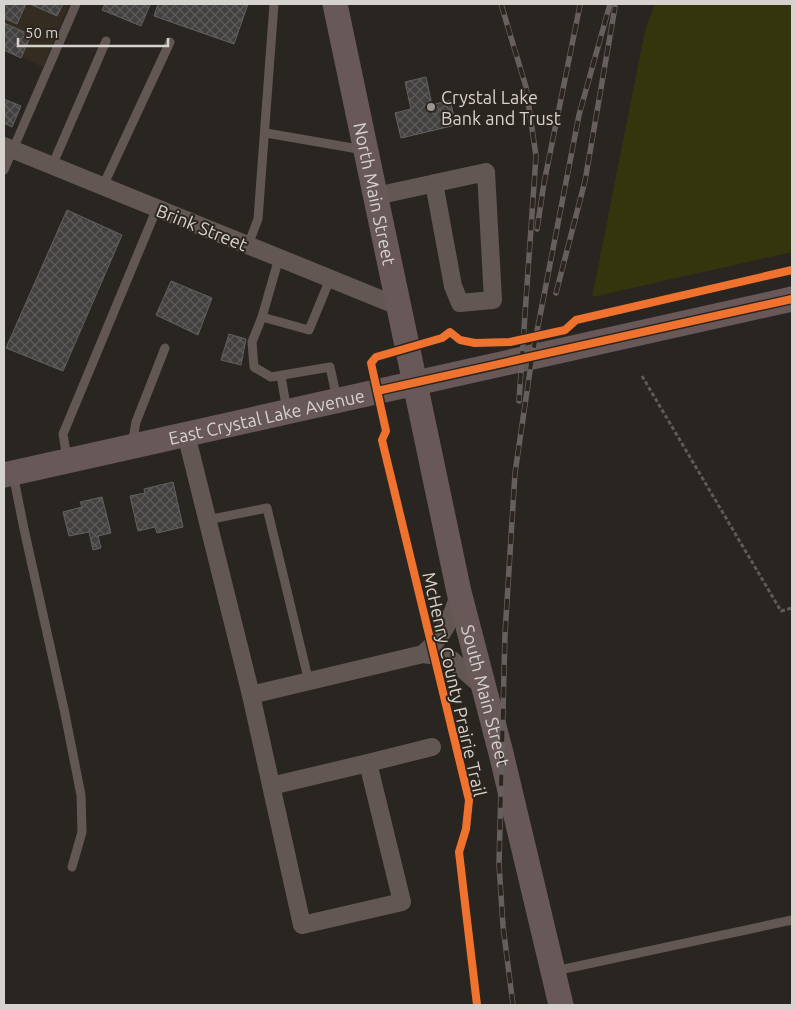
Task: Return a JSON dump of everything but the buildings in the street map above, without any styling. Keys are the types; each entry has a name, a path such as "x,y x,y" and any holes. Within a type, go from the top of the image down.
{"street":[{"name":"North Main Street","path":"335,4 416,384"},
{"name":"Brink Street","path":"8,148 400,307"},
{"path":"376,196 486,172 494,300 460,303 453,286 434,184"},
{"name":"East Crystal Lake Avenue","path":"8,474 416,384 792,298"},
{"name":"South Main Street","path":"416,384 459,592 502,753 561,1005"},
{"path":"186,434 251,694 302,925 402,902 368,763"},
{"path":"423,654 442,634 453,612 459,592"},
{"path":"251,694 423,654 452,660 484,688"},
{"path":"271,786 432,747"}],"lane":[{"path":"4,170 8,148 76,4"},
{"path":"248,245 258,219 266,133 274,4"},
{"path":"52,166 106,41"},
{"path":"102,186 170,42"},
{"path":"266,133 366,151"},
{"path":"67,461 63,434 157,208"},
{"path":"279,258 262,317 252,342 254,367 271,377 330,367 337,400"},
{"path":"262,317 309,330 330,279"},
{"path":"132,446 136,422 165,348"},
{"path":"281,376 287,412"},
{"path":"8,474 24,529 82,795 82,832 72,867"},
{"path":"207,520 267,508 309,682"},
{"path":"553,972 792,920"}],"path":[{"path":"642,376 781,610 792,608"}],"shaded area":[{"path":"4,4 69,4 43,67 4,50"}],"green space":[{"path":"655,4 792,4 792,252 592,297 645,31"}],"railway":[{"path":"501,4 526,87 536,156 519,401"},
{"path":"513,1005 503,926 499,864 505,634 515,473 532,357 579,115 610,4"},
{"path":"537,229 544,183 580,5"},
{"path":"556,293 585,181 615,7"}],"cycle path":[{"name":"McHenry County Prairie Trail","path":"477,1005 459,852 466,829 469,800 382,440 386,431 371,363 376,357 442,338 450,332 460,340 475,343 510,342 565,330 576,320 792,270"},
{"path":"377,391 792,299"}],"place":[{"name":"Crystal Lake Bank and Trust","path":"431,107"}]}
